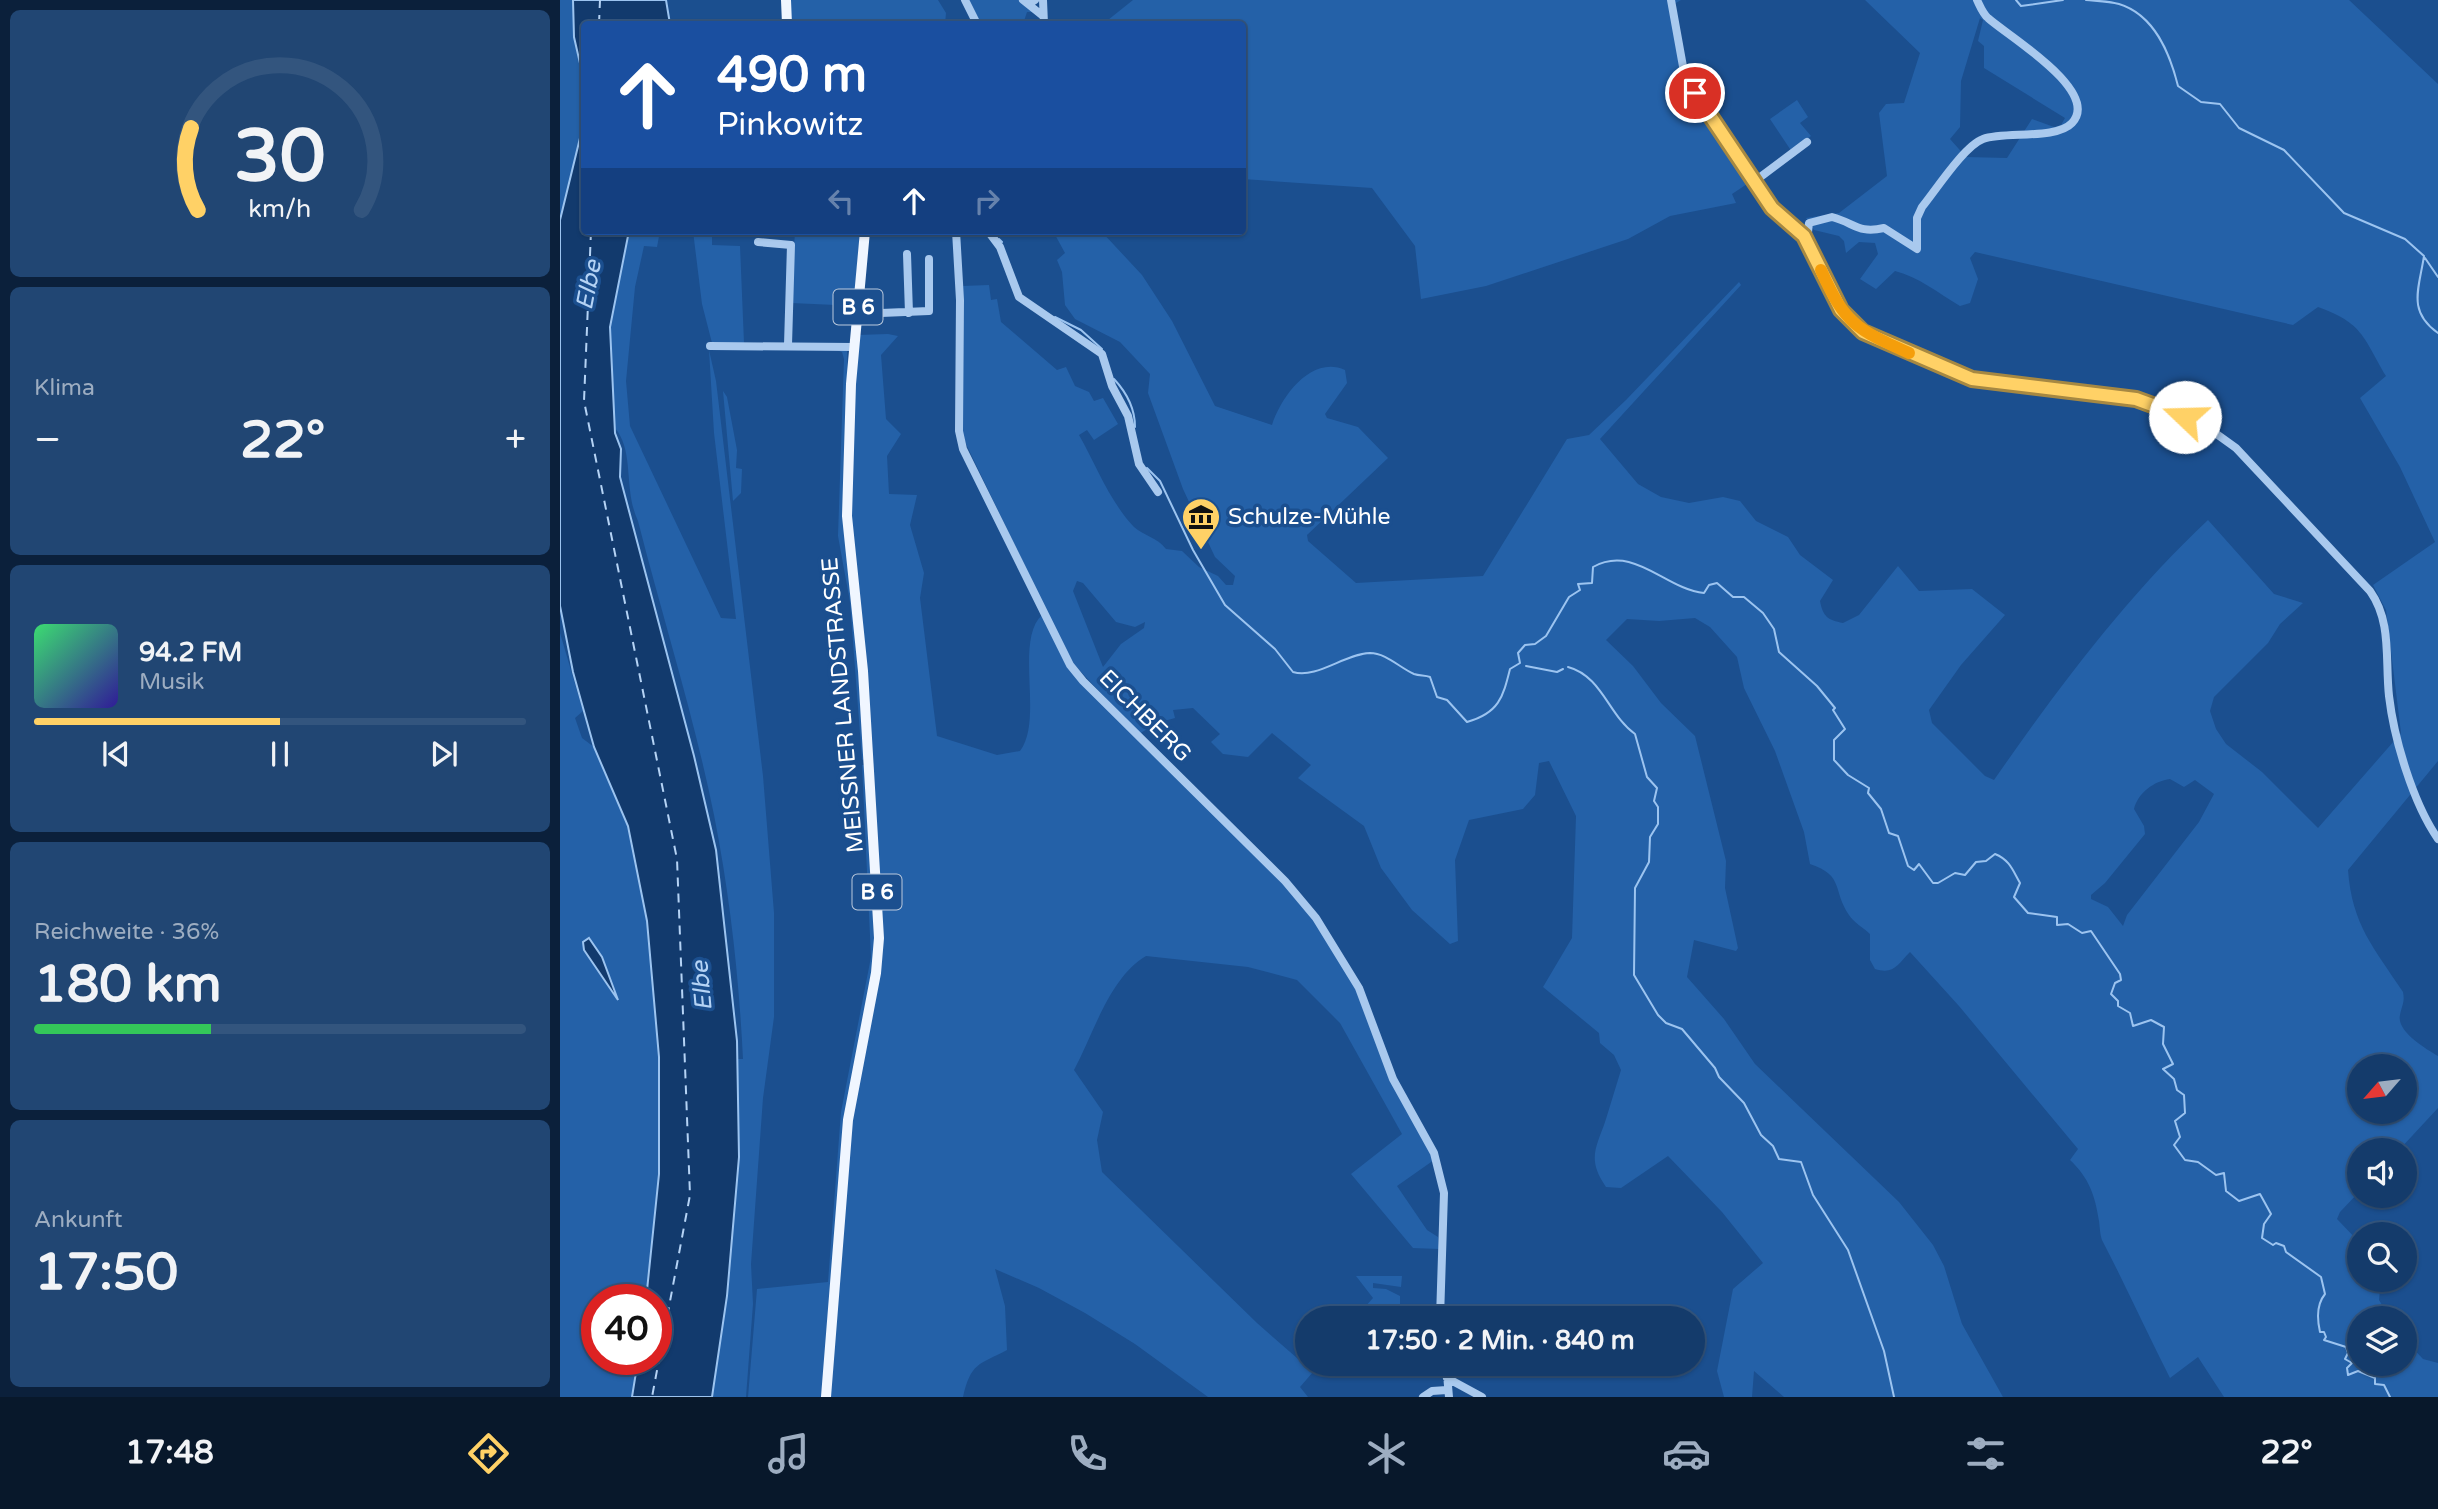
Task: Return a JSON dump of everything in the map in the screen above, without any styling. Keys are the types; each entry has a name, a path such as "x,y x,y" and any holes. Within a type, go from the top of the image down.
{"main road":[{"path":"786,0 787,21"},
{"name":"B 6","path":"853,347 865,235"},
{"name":"MEISSNER LANDSTRASSE","path":"826,1397 848,1120 876,974 879,938 863,671 847,516 853,347"}],"street":[{"path":"965,0 976,21"},
{"path":"1043,0 1044,20"},
{"path":"1671,0 1684,72 1772,208 1790,225 1804,227 1832,217 1858,230 1868,232 1884,228 1917,249 1917,218 1922,207 1973,145 1983,139 2059,129 2073,122 2078,112 2077,104 2057,75 2029,46 1989,20 1977,0"},
{"path":"1028,1 1044,20"},
{"path":"1755,181 1807,142"},
{"path":"1804,227 1807,241 1841,310 1863,332 1949,371 1982,380 2136,399 2204,425 2236,448 2380,606 2385,620 2389,698 2399,739 2417,801 2425,821 2438,839"},
{"name":"EICHBERG","path":"956,235 960,300 960,441 1062,649 1083,681 1285,881 1316,918 1359,988 1393,1079 1419,1122 1441,1173 1444,1193 1440,1306"},
{"path":"991,235 1000,247 1019,297 1102,354 1112,386 1128,416 1139,464 1158,492"},
{"path":"758,242 791,245 788,345"},
{"path":"907,254 909,313"},
{"path":"857,314 929,311 929,260"},
{"path":"710,346 853,347"},
{"path":"1423,1397 1432,1391 1448,1394 1447,1378"},
{"path":"1447,1378 1482,1397"}],"shaded area":[{"path":"560,0 573,0 574,37 581,68 580,138 560,220"},
{"path":"789,0 938,0 946,13 945,21 790,21"},
{"path":"966,0 1019,0 1035,12 1027,12 1024,21 977,21"},
{"path":"1133,0 1681,0 1669,7 1685,83 1750,182 1732,194 1736,203 1670,216 1628,239 1486,286 1421,299 1415,246 1372,188 1246,179 1246,21 1107,21"},
{"path":"1865,0 2349,0 2438,84 2438,761 2348,870 2354,906 2366,935 2403,992 2400,1021 2413,1039 2438,1056 2438,1108 2410,1138 2347,1138 2347,1205 2337,1219 2347,1229 2347,1292 2380,1292 2379,1300 2383,1306 2347,1306 2347,1376 2417,1376 2417,1353 2423,1359 2438,1363 2438,1397 2224,1397 2198,1357 2170,1378 2102,1240 2090,1188 2082,1173 2070,1160 2078,1149 1959,1006 1910,952 1899,964 1887,971 1875,969 1870,960 1870,934 1849,915 1833,879 1810,864 1804,832 1775,751 1744,688 1737,657 1710,627 1695,618 1659,621 1627,619 1606,640 1633,666 1661,703 1695,736 1726,861 1725,888 1738,948 1736,951 1694,940 1687,977 1724,1019 1755,1064 1899,1202 1933,1245 1944,1266 1962,1324 2003,1397 1784,1397 1754,1371 1752,1397 1724,1397 1717,1371 1733,1289 1763,1263 1722,1212 1668,1156 1621,1188 1606,1187 1596,1168 1597,1145 1621,1070 1614,1055 1600,1043 1599,1033 1543,987 1572,938 1576,816 1549,761 1539,763 1535,795 1523,809 1469,820 1455,860 1458,941 1450,944 1412,910 1381,868 1364,826 1298,778 1311,765 1272,733 1248,757 1223,754 1211,742 1220,734 1193,708 1173,710 1175,718 1157,723 1139,734 1070,660 966,444 962,432 962,286 989,285 991,300 997,299 1001,322 1057,370 1066,367 1075,386 1089,392 1094,401 1103,398 1118,424 1094,440 1087,430 1079,435 1125,517 1134,527 1166,549 1182,551 1199,567 1218,576 1226,585 1233,585 1235,576 1215,557 1183,489 1148,393 1150,374 1120,342 1075,319 1065,305 1062,272 1057,260 1065,253 1055,235 1105,235 1142,275 1172,321 1215,406 1272,425 1282,402 1309,373 1332,367 1345,370 1347,383 1325,414 1327,418 1358,427 1388,458 1307,535 1308,541 1356,583 1483,576 1567,439 1589,435 1739,282 1741,285 1600,439 1638,484 1661,497 1689,503 1723,497 1740,501 1756,521 1788,537 1800,555 1833,580 1820,601 1827,617 1834,621 1843,623 1859,615 1898,566 1919,591 1972,589 2005,615 1961,665 1929,710 1932,723 1985,776 1994,780 2094,644 2149,580 2208,520 2274,594 2303,603 2280,624 2268,643 2214,697 2210,711 2216,729 2226,744 2262,772 2318,828 2401,733 2386,610 2373,585 2435,542 2400,467 2360,398 2386,376 2366,341 2344,319 2318,307 2293,325 1975,252 1970,258 1978,279 1970,303 1960,306 1920,281 1895,271 1876,289 1860,279 1878,254 1875,243 1859,242 1846,253 1844,241 1839,236 1814,230 1806,218 1839,213 1887,176 1879,113 1886,104 1904,103 1920,53","holes":["1980,18 1983,20 1978,41 1984,46 1984,68 2065,118 2061,125 2054,127 2032,119 2007,158 1966,157 1950,139 1960,127 1961,81","1077,581 1083,583 1116,622 1135,627 1145,622 1144,628 1121,644 1103,667 1073,591","2170,779 2184,787 2195,780 2214,794 2199,822 2127,915 2123,926 2108,907 2091,899 2091,895 2105,883 2145,834 2144,826 2134,809 2139,798 2153,785 2164,780"]},
{"path":"1797,100 1808,117 1800,123 1811,136 1792,152 1770,119"},
{"path":"628,235 659,235 657,247 644,246 635,287 626,381 630,426 721,618 736,619 714,433 709,350 716,381 763,776 774,913 774,1017 763,1098 751,1264 753,1304 746,1397 712,1397 727,1296 739,1157 737,1059 743,1059 729,906 706,778 634,509 625,448 615,428 610,327"},
{"path":"693,235 712,235 712,245 740,246 744,343 712,343 702,304"},
{"path":"795,235 860,236 852,319 837,317 836,305 791,303"},
{"path":"857,335 898,336 881,355 886,419 901,434 887,456 889,494 917,495 910,525 924,573 920,598 937,736 997,755 1020,751 1027,737 1030,720 1030,643 1034,627 1042,615 1063,659 1291,889 1345,964 1434,1160 1397,1186 1427,1230 1438,1237 1439,1249 1413,1248 1351,1174 1402,1134 1340,1023 1297,980 1248,967 1146,956 1122,978 1104,1007 1074,1070 1103,1112 1097,1140 1102,1172 1257,1323 1295,1356 1295,1376 1310,1376 1300,1387 1308,1397 1208,1397 1135,1344 1085,1313 1039,1288 995,1269 1005,1306 1007,1350 977,1366 969,1377 963,1397 828,1397 851,1113 878,977 850,503"},
{"path":"847,349 854,604 862,760 850,602 838,536 844,359 842,352 836,350"},
{"path":"723,391 727,397 737,450 736,468 742,469 741,493 733,501"},
{"path":"560,633 583,711 575,718 582,738 594,747 628,826 647,921 659,1057 659,1174 648,1284 581,1284 581,1375 636,1375 632,1397 560,1397"},
{"path":"862,765 875,954 845,1113 823,1397 748,1397 757,1289 828,1282 841,1112 871,957"},
{"path":"1356,1276 1402,1276 1401,1287 1373,1283 1373,1288 1386,1289 1400,1296 1400,1304 1413,1306 1366,1306 1373,1298"}],"water":[{"path":"573,0 666,0 670,21 581,21 581,68 574,37"},
{"name":"Elbe","path":"581,105 581,235 628,235 610,327 615,433 621,449 620,477 694,756 716,850 737,1041 739,1157 727,1296 712,1397 632,1397 636,1375 672,1375 672,1284 648,1284 659,1174 659,1057 647,921 628,826 594,747 573,672 560,606 560,220 580,138"},
{"path":"589,938 602,957 618,1000 584,950 583,942"}],"waterway":[{"path":"2016,0 2021,6 2063,0"},
{"path":"2086,0 2119,4 2132,9 2159,37 2178,86 2201,102 2220,104 2239,128 2284,150 2344,213 2405,239 2424,256 2417,299 2422,316 2438,333"},
{"path":"999,239 1002,242"},
{"path":"2425,258 2438,277"},
{"path":"1055,317 1081,330 1102,349"},
{"path":"1114,379 1129,401 1134,413 1135,427"},
{"path":"1147,468 1160,481 1193,550 1225,605 1275,649 1293,672 1311,672 1360,654 1376,654 1414,674 1430,677 1437,697 1447,700 1467,722 1486,714 1498,703 1510,669 1520,663 1518,653 1525,645 1535,644 1546,636 1569,597 1580,590 1578,584 1592,583 1593,567 1608,561 1622,561 1636,564 1690,590 1704,593 1709,585 1717,583 1733,597 1744,597 1763,613 1774,629 1779,652 1817,686 1835,708 1833,710 1845,729 1834,740 1834,760 1848,775 1869,788 1868,793 1881,809 1889,833 1898,836 1908,866 1914,870 1919,864 1933,883 1938,883 1955,873 1965,875 1976,862 1986,861 1995,854 2004,859 2013,870 2020,883 2014,897 2028,913 2057,917 2057,925 2068,924 2082,933 2091,931 2120,974 2121,980 2115,983 2111,994 2118,1001 2118,1006 2130,1013 2133,1026 2151,1020 2164,1027 2163,1044 2173,1064 2163,1069 2174,1079 2177,1090 2184,1095 2185,1113 2175,1121 2180,1137 2174,1145 2185,1160 2198,1162 2216,1175 2224,1173 2226,1191 2239,1201 2260,1194 2271,1214 2264,1224 2262,1238 2273,1245 2276,1243 2284,1246 2286,1252 2321,1277 2325,1294 2320,1303 2318,1317 2320,1332 2324,1332 2326,1337 2324,1340 2346,1347 2348,1353 2345,1359 2352,1363 2347,1368 2348,1375 2358,1371 2375,1378 2375,1384 2384,1385 2390,1397"},
{"path":"1526,666 1557,672 1563,669"},
{"path":"1568,667 1589,679 1618,717 1635,734 1647,777 1657,788 1654,801 1658,807 1658,824 1650,837 1649,862 1635,888 1634,975 1658,1015 1666,1023 1682,1029 1715,1068 1719,1077 1744,1103 1761,1135 1773,1146 1779,1159 1801,1162 1813,1195 1848,1250 1884,1351 1894,1397"}],"ferry route":[{"path":"599,21 600,0"},
{"path":"591,235 584,401 677,859 690,1195 652,1397"}],"slow traffic":[{"path":"1821,270 1849,321 1863,332 1909,353"}],"place":[{"name":"Schulze-Mühle","path":"1201,551"}],"route":[{"path":"1695,93 1772,208 1804,236 1841,310 1849,321 1863,332 1934,365 1972,379 2136,399 2185,417"}]}
